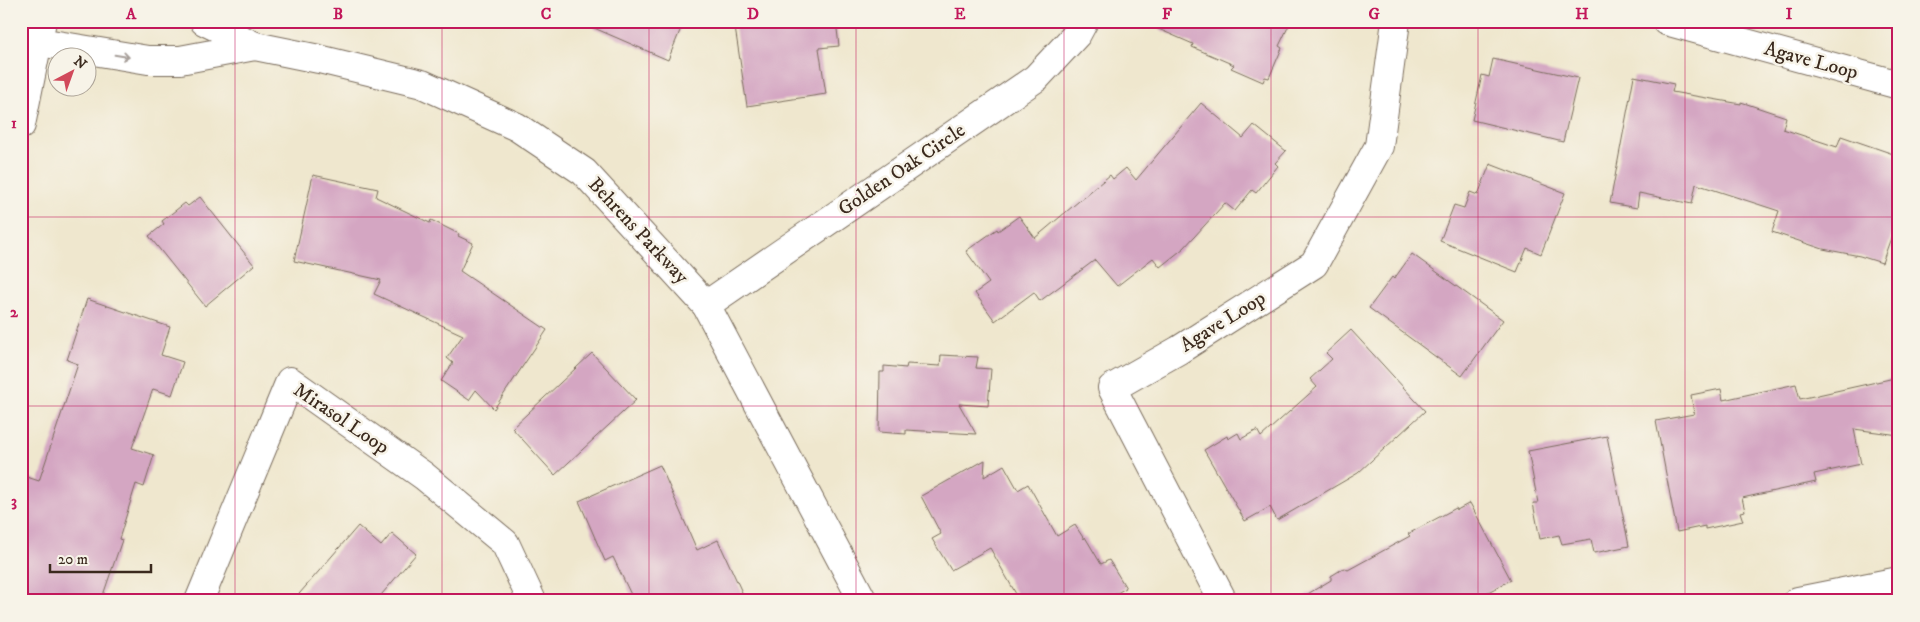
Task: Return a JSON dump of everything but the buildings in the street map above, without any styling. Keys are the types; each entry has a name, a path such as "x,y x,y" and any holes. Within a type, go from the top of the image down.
{"street":[{"name":"Behrens Parkway","path":"204,21 255,46 319,59 422,84 517,128 584,172 706,305 863,601"},
{"name":"Golden Oak Circle","path":"706,305 1036,78 1076,34 1084,21"},
{"name":"Agave Loop","path":"1223,601 1112,388 1180,350 1314,264 1380,146 1396,21"},
{"name":"Agave Loop","path":"1666,21 1899,85"},
{"name":"Behrens Parkway","path":"34,34 148,60 180,60 255,46"},
{"path":"21,126 34,34"},
{"name":"Mirasol Loop","path":"198,601 290,381 424,476 505,544 532,601"},
{"path":"1798,601 1899,581"}]}
